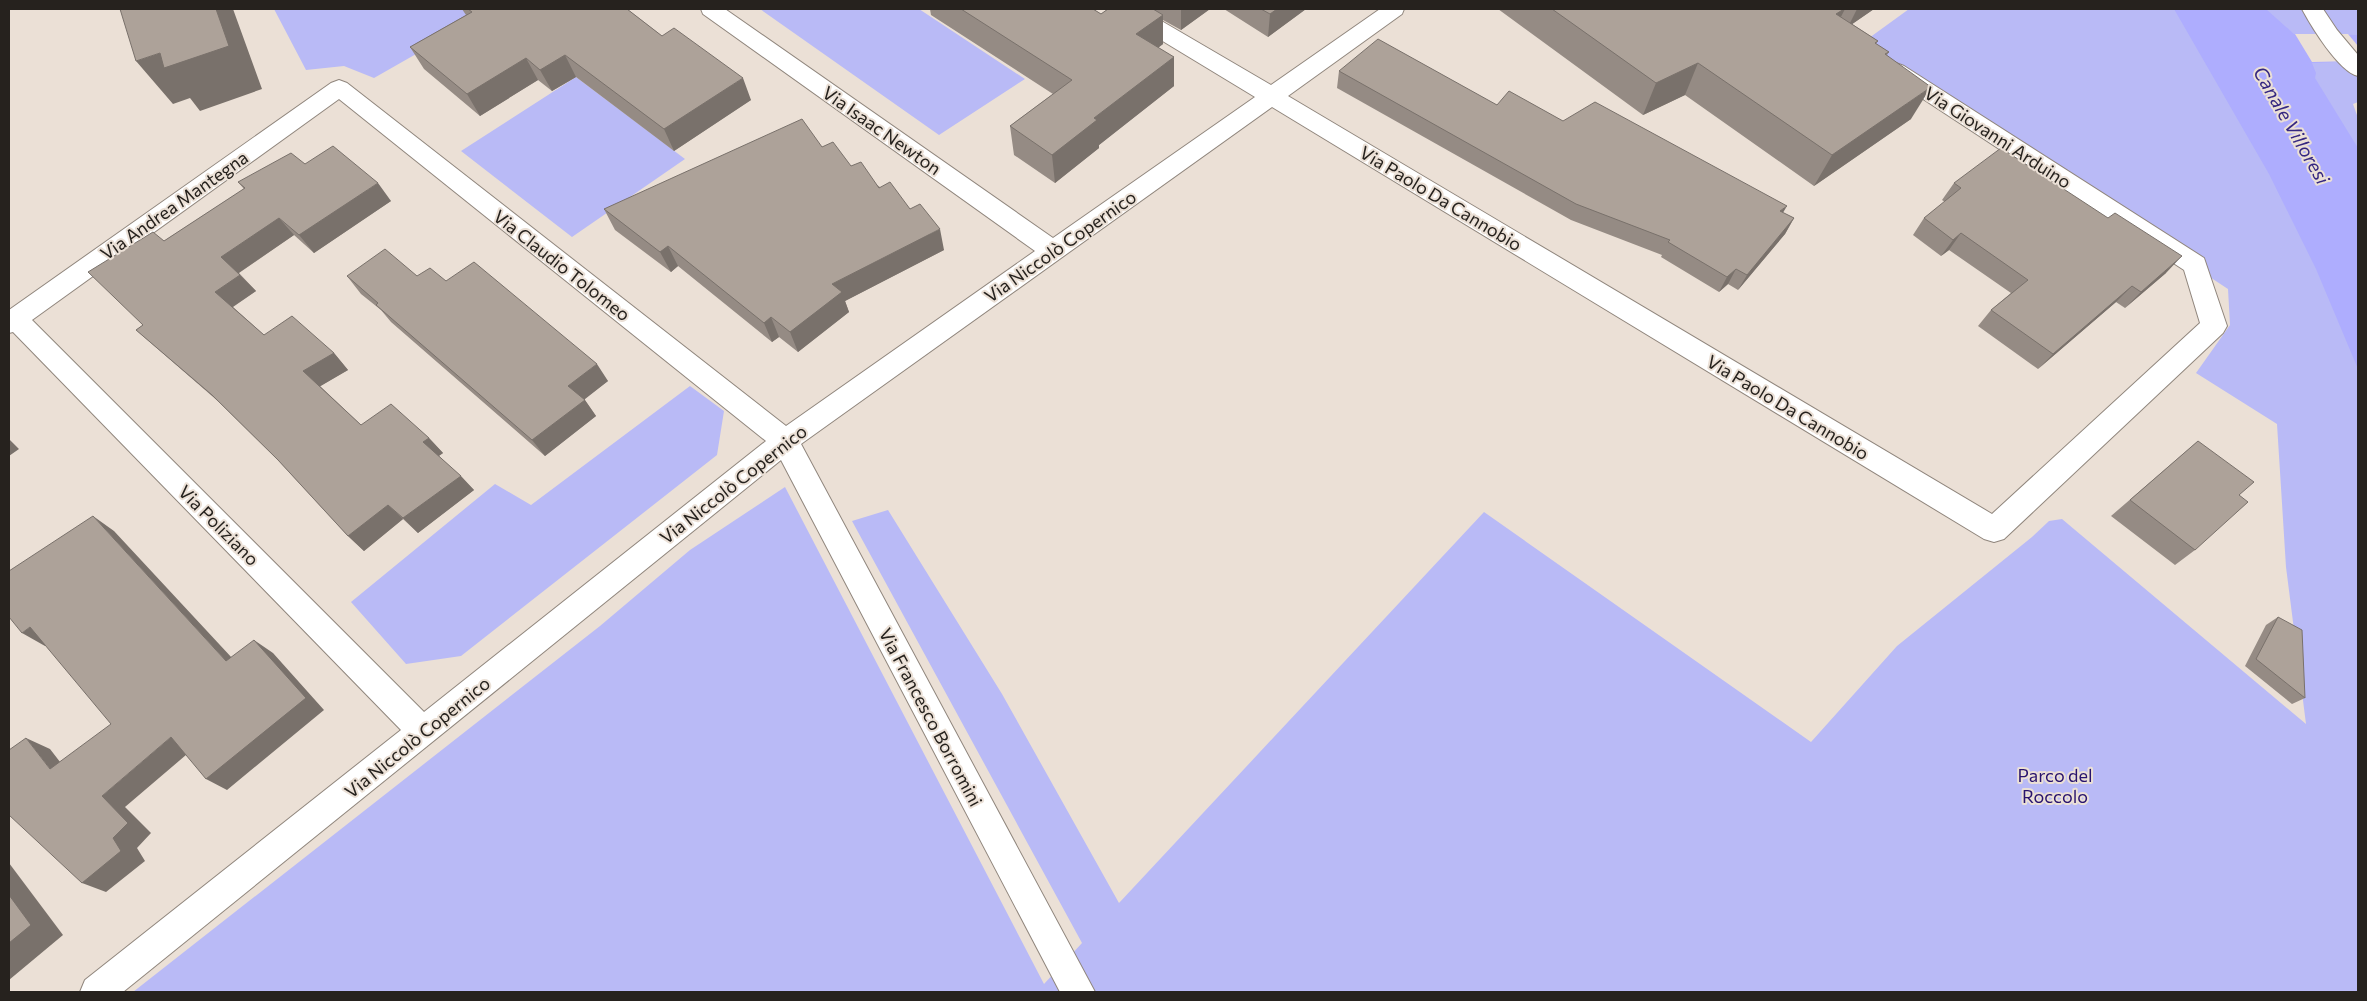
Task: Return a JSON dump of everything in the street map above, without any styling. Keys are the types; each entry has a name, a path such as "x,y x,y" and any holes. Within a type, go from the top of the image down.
{"street":[{"name":"Via Isaac Newton","path":"711,9 1053,251"},
{"path":"1126,9 1271,96"},
{"name":"Via Niccolò Copernico","path":"97,992 785,441 1394,9"},
{"path":"2312,9 2354,65"},
{"name":"Via Giovanni Arduino","path":"1875,57 2195,265"},
{"name":"Via Andrea Mantegna","path":"12,321 339,88"},
{"name":"Via Claudio Tolomeo","path":"339,88 785,441"},
{"name":"Via Paolo Da Cannobio","path":"1271,96 1994,530 2214,326 2195,265"},
{"name":"Via Poliziano","path":"12,321 423,732"},
{"name":"Via Francesco Borromini","path":"785,441 1078,992"}],"green space":[{"path":"274,9 495,9 374,78 344,66 306,70"},
{"path":"760,9 919,9 1025,79 939,135"},
{"name":"Parco del Roccolo","path":"1909,9 2358,9 2358,102 2353,104 2358,118 2358,992 133,992 600,626 690,550 785,487 1044,984 1082,943 852,521 888,510 1002,694 1119,903 1484,512 1811,742 1897,646 2032,537 2049,521 2062,519 2306,724 2286,567 2277,424 2196,373 2230,325 2228,289 1858,46"},
{"path":"576,77 685,159 572,237 461,151"},
{"path":"690,386 724,411 717,455 461,656 406,664 351,602 495,484 531,505"}],"water":[{"name":"Canale Villoresi","path":"2174,9 2266,9 2294,34 2358,35 2358,61 2312,63 2316,73 2315,78 2358,148 2358,369 2316,269 2269,174"}],"pier":[{"path":"2295,34 2348,34 2358,46 2358,61 2312,62"}],"building":[{"path":"120,9 216,9 229,46 164,68 160,53 136,61"},
{"path":"468,9 627,9 662,36 674,28 743,78 664,129 565,55 540,70 526,58 467,94 410,47 472,12"},
{"path":"961,9 1093,9 1101,14 1108,9 1153,9 1163,15 1136,34 1174,57 1094,118 1097,120 1052,155 1010,126 1072,80"},
{"path":"1261,9 1277,9 1270,14"},
{"path":"1552,9 1844,9 1836,14 1878,41 1875,43 1889,52 1885,54 1931,87 1832,155 1698,63 1656,83"},
{"path":"1378,39 1497,105 1509,91 1563,121 1595,102 1787,206 1780,211 1794,218 1747,275 1736,269 1727,277 1668,242 1670,240 1576,204 1339,71"},
{"path":"802,119 822,147 833,142 851,166 861,162 879,188 890,182 910,209 920,204 940,229 832,284 842,292 790,332 771,317 764,323 668,246 660,252 604,209"},
{"path":"333,146 378,183 299,235 279,218 221,257 240,275 215,292 264,335 292,316 334,353 303,371 361,425 391,404 429,438 423,442 461,476 403,518 388,505 348,536 278,460 212,395 136,330 143,325 88,272 153,232 164,241 245,188 238,182 291,153 305,164"},
{"path":"2001,148 2108,218 2115,213 2182,256 2141,292 2132,286 2053,354 1991,310 2028,280 1961,233 1953,240 1924,218 1961,188 1954,183"},
{"path":"385,249 417,276 430,268 446,281 474,262 597,364 568,386 585,400 532,440 376,305 378,303 347,276"},
{"path":"2198,441 2254,482 2239,495 2248,502 2195,550 2130,500"},
{"path":"93,516 226,661 254,640 306,698 206,779 171,737 102,796 128,823 113,838 121,851 82,883 9,815 9,750 26,738 50,769 111,724 30,627 22,633 9,617 9,571"},
{"path":"2278,617 2302,630 2305,698 2256,659"},
{"path":"9,895 31,925 9,943"}]}
